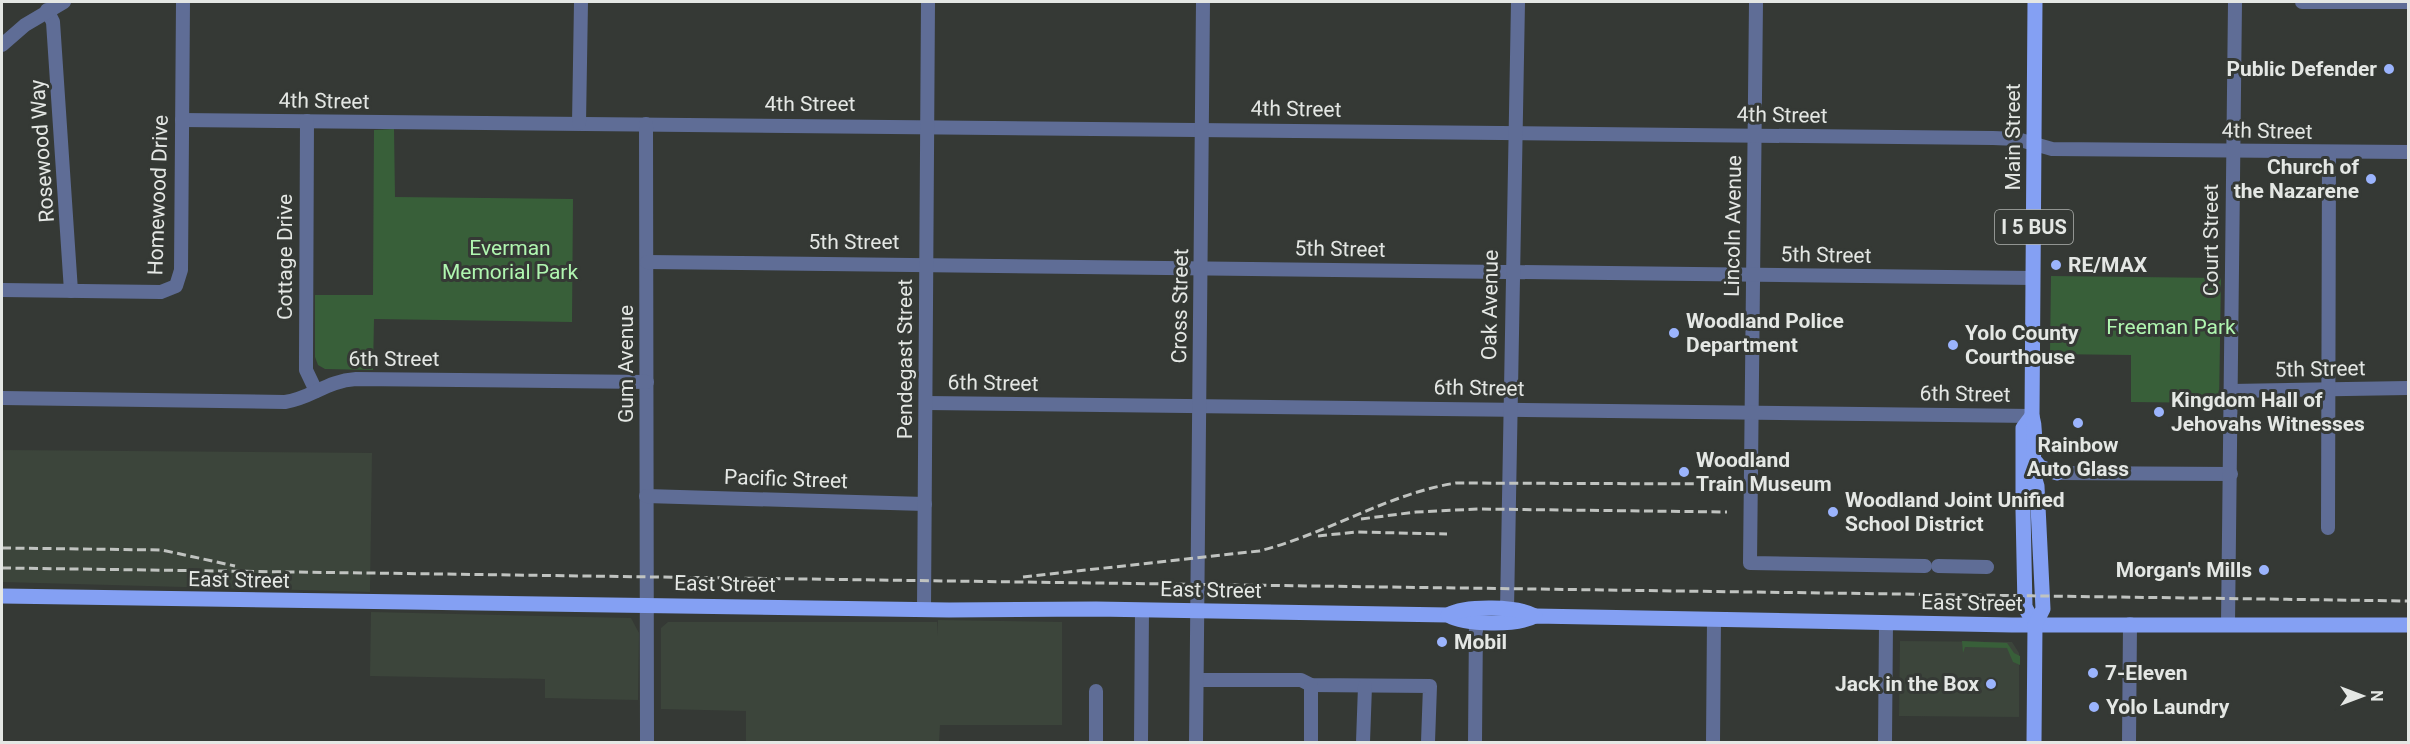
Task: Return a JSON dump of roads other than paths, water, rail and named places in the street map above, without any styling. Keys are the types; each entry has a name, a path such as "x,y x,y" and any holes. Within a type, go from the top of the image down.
{"main road":[{"name":"Main Street","path":"2035,2 2032,414 2036,428 2034,478 2037,486 2043,609 2035,625"},
{"name":"Main Street","path":"2032,414 2024,428 2023,510 2025,607 2035,625"},
{"path":"2035,461 2040,467 2057,473"},
{"path":"2037,486 2041,479 2057,473"},
{"name":"East Street","path":"2,596 284,602 1198,610 1448,615 1459,621 1524,622 1535,616"},
{"name":"East Street","path":"1448,615 1459,609 1524,610 1535,616 1886,623 2409,625"},
{"name":"I 5 BUS","path":"2034,742 2035,625"}],"street":[{"path":"2,45 47,10 64,2"},
{"name":"Homewood Drive","path":"2,290 161,292 176,286 181,270 183,2"},
{"path":"579,123 581,2"},
{"name":"Pendegast Street","path":"924,609 928,2"},
{"name":"Cross Street","path":"1196,742 1203,2"},
{"name":"Oak Avenue","path":"1507,610 1518,2"},
{"name":"Lincoln Avenue","path":"1756,2 1750,563 1987,567"},
{"name":"Court Street","path":"2228,624 2235,2"},
{"path":"2302,2 2409,2"},
{"name":"Rosewood Way","path":"47,10 53,22 71,291"},
{"name":"4th Street","path":"182,120 2017,139 2052,149 2409,152"},
{"name":"Cottage Drive","path":"307,121 306,370 316,390"},
{"name":"Gum Avenue","path":"646,124 647,742"},
{"path":"2328,528 2330,153"},
{"name":"5th Street","path":"647,262 2033,278"},
{"name":"6th Street","path":"2,398 285,402 295,401 340,380 356,379 647,382"},
{"name":"5th Street","path":"2231,391 2409,388"},
{"name":"6th Street","path":"926,403 2032,414"},
{"path":"2057,473 2231,474"},
{"name":"Pacific Street","path":"646,496 925,504"},
{"path":"1141,742 1142,610"},
{"path":"1713,742 1714,619"},
{"path":"1475,742 1476,621"},
{"path":"1885,742 1886,623"},
{"path":"2129,742 2130,624"},
{"path":"1197,680 1301,680 1311,685 1430,686 1428,742"},
{"path":"1311,685 1311,742"},
{"path":"1363,742 1365,686"},
{"path":"1096,691 1096,742"}],"railway":[{"path":"1023,577 1259,551 1309,535 1406,496 1456,483 1728,484"},
{"path":"1361,519 1416,512 1478,509 1727,512"},
{"path":"1318,536 1356,532 1447,534"},
{"path":"2,548 162,550 235,566"},
{"path":"2,568 2408,601"}],"place":[{"name":"Public Defender","path":"2389,69"},
{"name":"Church of the Nazarene","path":"2371,179"},
{"name":"RE/MAX","path":"2056,265"},
{"name":"Woodland Police Department","path":"1674,333"},
{"name":"Yolo County Courthouse","path":"1953,345"},
{"name":"Kingdom Hall of Jehovahs Witnesses","path":"2159,412"},
{"name":"Rainbow Auto Glass","path":"2078,423"},
{"name":"Woodland Train Museum","path":"1684,472"},
{"name":"Woodland Joint Unified School District","path":"1833,512"},
{"name":"Morgan's Mills","path":"2264,570"},
{"name":"Mobil","path":"1442,642"},
{"name":"7-Eleven","path":"2093,673"},
{"name":"Jack in the Box","path":"1991,684"},
{"name":"Yolo Laundry","path":"2094,707"}],"park label":[{"name":"Everman Memorial Park","path":"510,260"},
{"name":"Freeman Park","path":"2171,327"}]}
